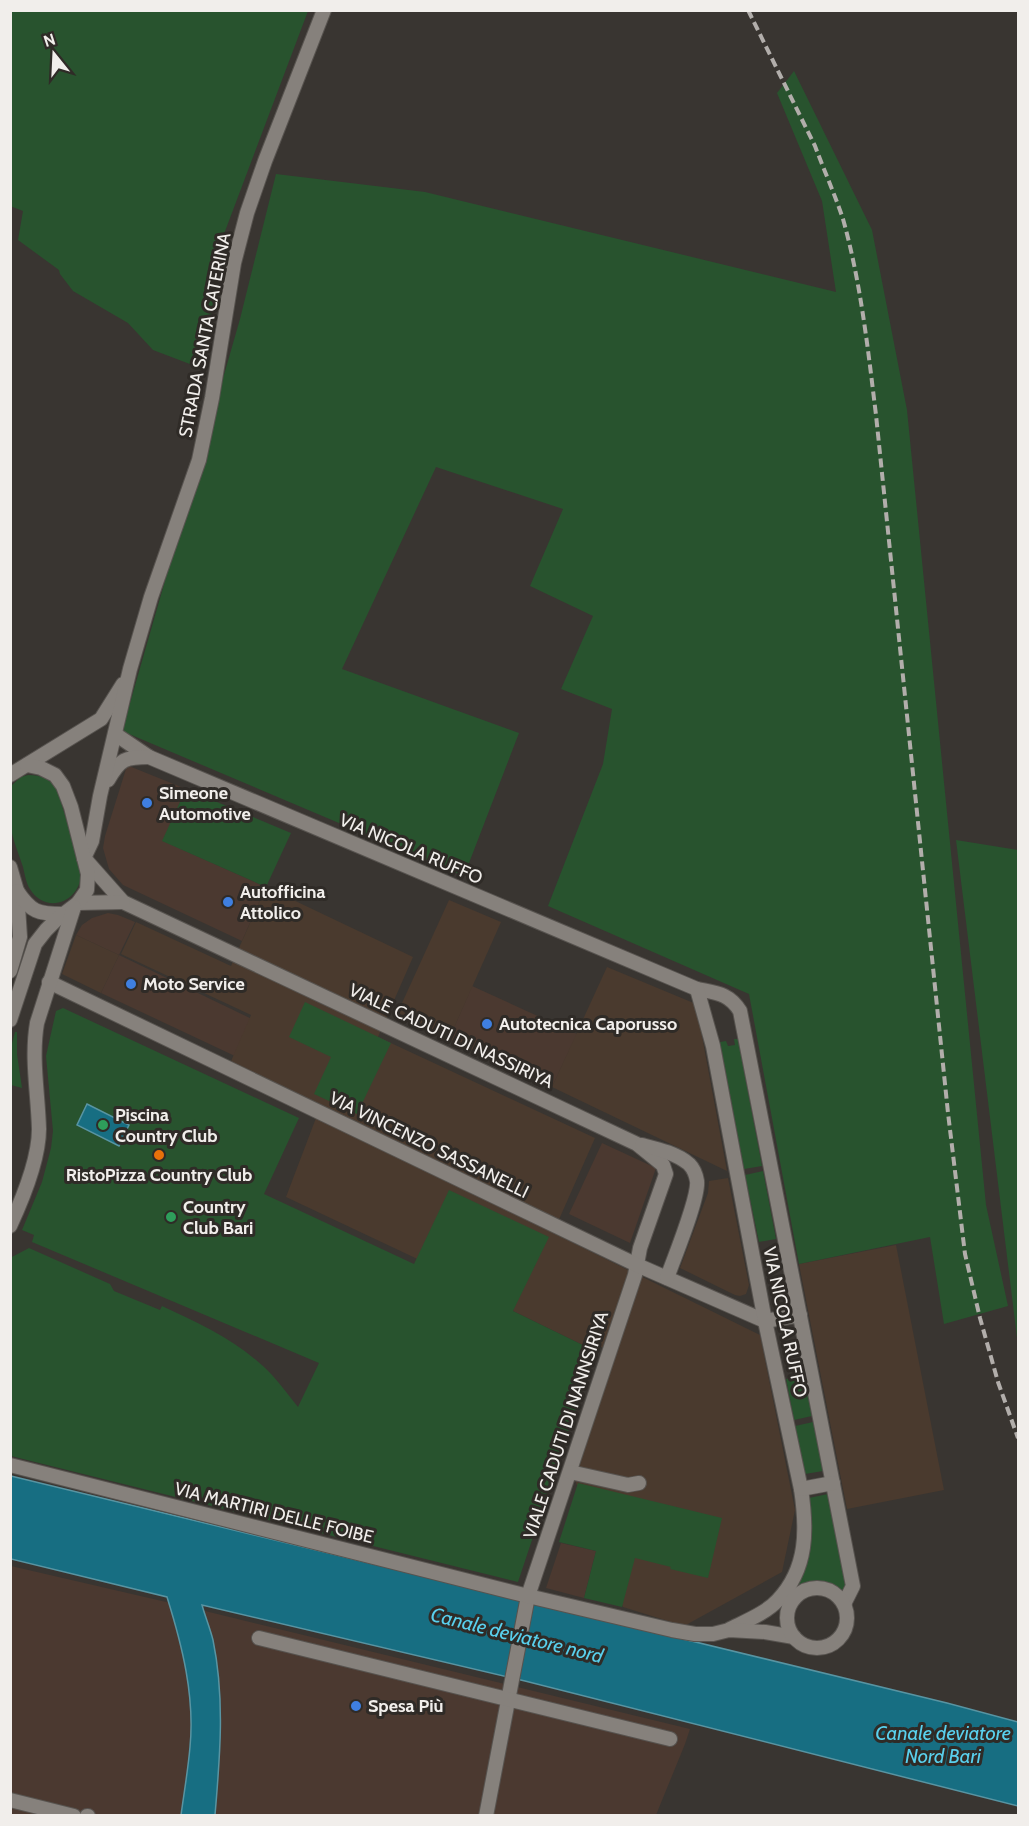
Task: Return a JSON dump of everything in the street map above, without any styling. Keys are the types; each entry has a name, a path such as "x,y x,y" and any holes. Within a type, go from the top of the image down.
{"street":[{"name":"STRADA SANTA CATERINA","path":"84,858 92,842 100,796 130,669 151,597 199,460 212,398 234,263 247,213 324,10"},
{"name":"STRADA SANTA CATERINA","path":"10,775 101,718 130,669"},
{"name":"VIA NICOLA RUFFO","path":"115,734 149,757 697,989 723,994 734,1001 740,1011 853,1586 844,1604"},
{"path":"100,796 120,762 134,757 149,757"},
{"name":"STRADA SANTA CATERINA","path":"10,1020 35,944 87,890 88,874 71,807 63,786 55,775 41,768 27,765"},
{"path":"84,858 123,902"},
{"path":"13,882 27,906 43,914 123,902"},
{"path":"10,971 20,937 13,882"},
{"name":"VIALE CADUTI DI NASSIRIYA","path":"123,902 637,1144 663,1165 666,1174 640,1248 637,1265"},
{"name":"STRADA SANTA CATERINA","path":"10,1226 24,1193 39,1131 33,1043 49,982 68,929 72,908"},
{"name":"VIA VINCENZO SASSANELLI","path":"49,982 637,1265 765,1321"},
{"name":"VIA NICOLA RUFFO","path":"697,989 713,1046 805,1517 803,1556 778,1600 762,1612 729,1630"},
{"path":"637,1144 670,1152 689,1165 698,1182 693,1204 667,1278"},
{"name":"VIALE CADUTI DI NANNSIRIYA","path":"528,1596 637,1265"},
{"path":"765,1321 800,1315"},
{"name":"VIA MARTIRI DELLE FOIBE","path":"10,1465 528,1596 672,1630 695,1634 713,1634 729,1630"},
{"path":"570,1472 628,1485 639,1483"},
{"path":"801,1489 833,1483"},
{"path":"790,1582 794,1600"},
{"path":"820,1588 837,1596 844,1604 847,1622 844,1632 830,1646 820,1648 802,1644 789,1629 789,1609 801,1594 820,1588"},
{"path":"486,1815 528,1596"},
{"path":"778,1600 794,1600"},
{"path":"729,1630 765,1632 794,1637"},
{"path":"259,1638 509,1692 670,1739"},
{"path":"10,1800 74,1815"}],"shaded area":[{"path":"129,766 186,789 163,841 266,887 242,941 123,885 109,869 103,848 105,836 126,769"},
{"path":"266,887 413,957 378,1037 595,1138 553,1233 760,1335 795,1510 782,1572 684,1626 623,1607 575,1480 614,1353 597,1345 595,1351 513,1311 515,1305 286,1197 316,1118 225,1075 251,1015 121,954 136,922 231,966"},
{"path":"449,900 501,922 449,1039 397,1014"},
{"path":"108,913 135,922 119,955 76,935 82,925 92,918"},
{"path":"76,935 119,955 101,993 62,974"},
{"path":"119,955 254,1020 237,1057 101,993"},
{"path":"607,967 696,1004 727,1171 552,1087"},
{"path":"472,986 577,1034 552,1087 449,1039"},
{"path":"602,1143 656,1168 630,1243 569,1214"},
{"path":"728,1178 749,1285 746,1294 740,1296 680,1268 708,1193 709,1181"},
{"path":"896,1245 944,1490 847,1509 799,1264"},
{"path":"561,1543 596,1551 584,1598 546,1588"},
{"path":"11,1566 690,1729 656,1815 11,1816"}],"green space":[{"path":"11,10 308,11 224,234 203,369 153,350 128,323 73,291 59,270 18,240 23,211 10,206"},
{"path":"794,71 872,230 907,410 986,1205 1008,1306 944,1324 930,1237 799,1264 749,994 548,906 603,764 612,709 561,689 593,616 530,586 563,509 436,467 342,669 519,733 464,876 122,731 240,319 276,174 425,192 836,292 822,201 777,93"},
{"path":"28,775 45,778 57,789 81,869 77,889 63,901 46,902 30,889 13,838 10,823 11,786 21,777"},
{"path":"186,789 291,833 266,887 162,841"},
{"path":"956,840 1018,850 1018,1346"},
{"path":"305,1002 391,1043 357,1114 314,1094 331,1057 289,1037"},
{"path":"63,1008 299,1118 264,1194 414,1264 449,1190 549,1237 513,1311 595,1351 518,1582 11,1456 10,1258 29,1248 110,1284 114,1291 160,1310 162,1306 220,1335 248,1353 260,1364 298,1407 319,1363 32,1242 34,1235 22,1230 42,1182 51,1148 53,1131 46,1056 56,1011"},
{"path":"15,1032 17,1032 17,1054 22,1088 11,1085 11,1047"},
{"path":"734,1039 738,1039 762,1166 744,1169 720,1042 726,1041 728,1046 735,1045"},
{"path":"763,1171 776,1239 759,1242 745,1175"},
{"path":"804,1376 812,1416 794,1420 786,1379"},
{"path":"813,1422 823,1471 805,1474 795,1426"},
{"path":"578,1483 722,1518 708,1578 635,1558 622,1607 584,1598 596,1551 559,1542"},
{"path":"828,1494 846,1586 844,1591 822,1584 798,1586 796,1584 810,1542 809,1498"}],"water":[{"name":"Piscina Country Club","path":"87,1104 129,1125 119,1146 77,1125"},
{"name":"Canale deviatore Nord Bari","path":"11,1476 1018,1722 1018,1806 525,1681 202,1605 213,1640 219,1684 220,1749 215,1815 181,1815 190,1747 191,1709 182,1652 167,1597 11,1559"}],"railway":[{"path":"748,10 815,146 843,219 855,267 876,415 948,1113 965,1254 998,1382 1018,1438"}],"place":[{"name":"Simeone Automotive","path":"147,803"},
{"name":"Autofficina Attolico","path":"228,902"},
{"name":"Moto Service","path":"131,984"},
{"name":"Autotecnica Caporusso","path":"487,1024"},
{"name":"Piscina Country Club","path":"103,1125"},
{"name":"RistoPizza Country Club","path":"159,1155"},
{"name":"Country Club Bari","path":"171,1217"},
{"name":"Spesa Più","path":"356,1706"}],"water label":[{"name":"Canale deviatore nord","path":"517,1635"}]}
